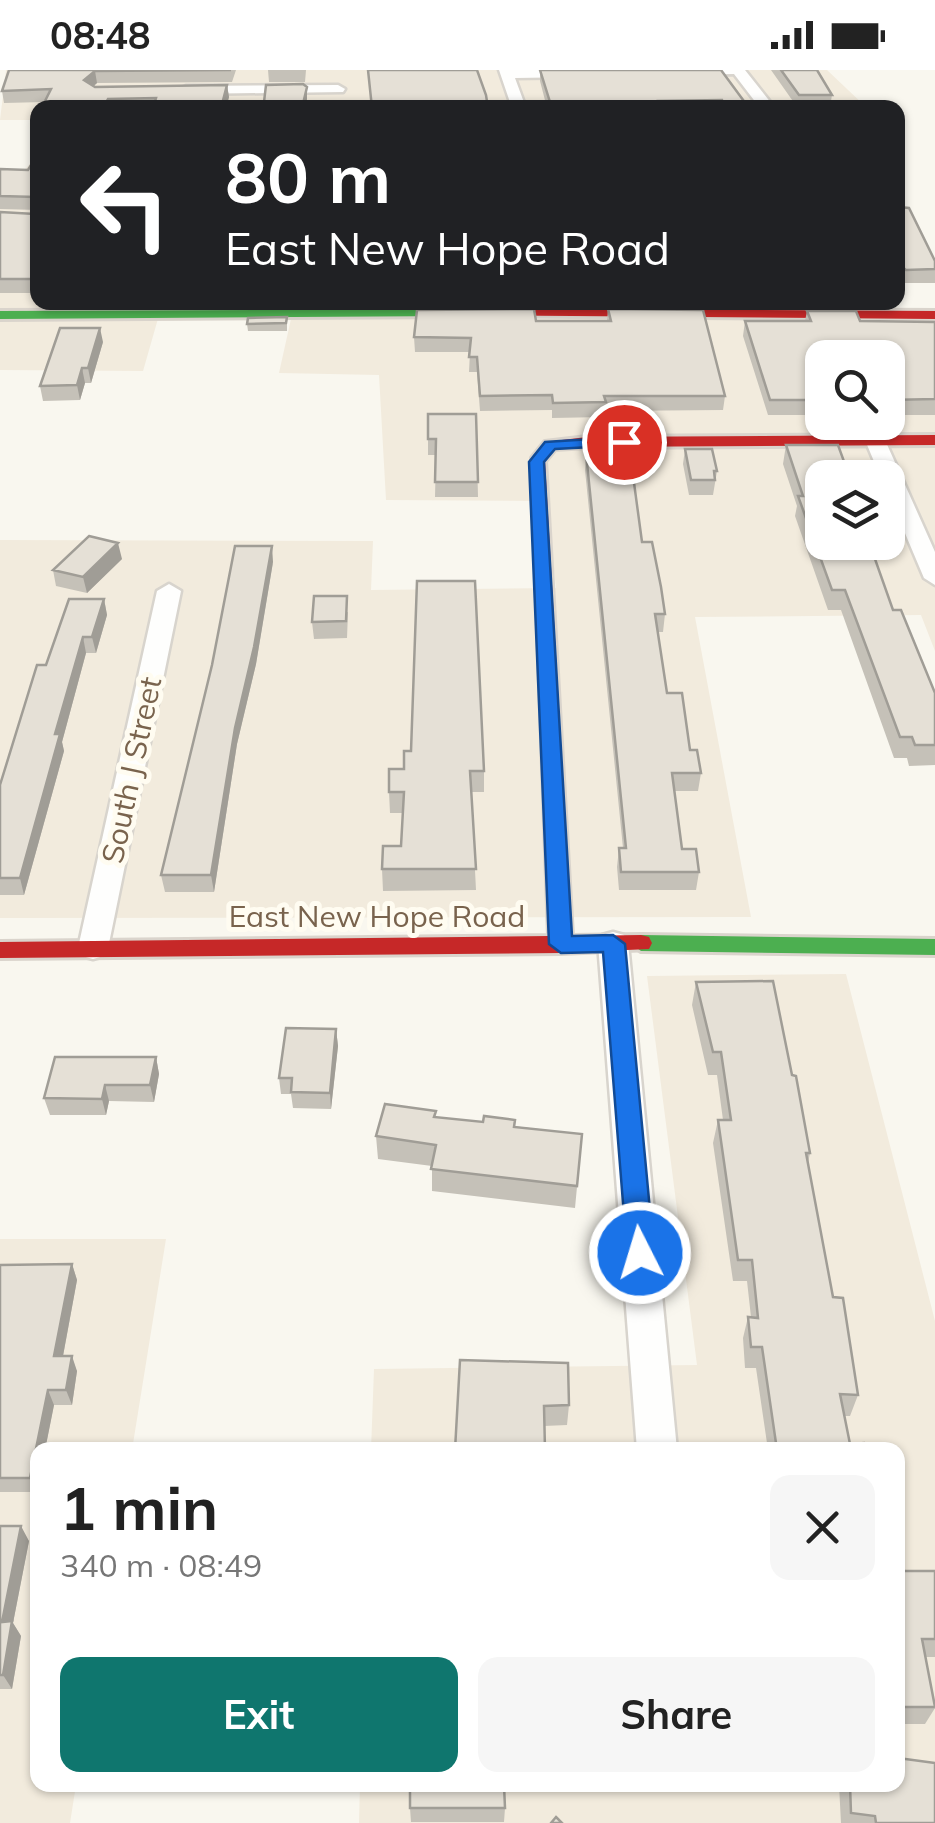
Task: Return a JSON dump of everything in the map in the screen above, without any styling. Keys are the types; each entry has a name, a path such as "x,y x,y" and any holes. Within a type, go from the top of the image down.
{"street":[{"path":"337,70 339,100"},
{"path":"670,71 738,70 762,100"},
{"path":"516,100 507,72 595,72"},
{"path":"171,90 338,89"},
{"path":"0,315 356,310"},
{"path":"826,310 935,315"},
{"path":"561,944 536,462 550,445 876,440 935,578"},
{"path":"905,440 935,440"},
{"name":"South J Street","path":"94,948 168,592"},
{"name":"East New Hope Road","path":"0,950 561,944 935,947"},
{"path":"613,944 657,1442"}],"shaded area":[{"path":"6,70 827,70 859,100 30,100 30,120 0,120"},
{"path":"30,164 30,310 160,310 143,371 0,370 0,174 20,175"},
{"path":"291,319 935,319 935,651 921,615 695,617 751,917 0,918 0,540 373,541 371,590 556,588 546,501 386,500 379,375 279,373"},
{"path":"846,974 935,1321 935,1823 359,1823 360,1792 905,1792 905,1442 371,1442 374,1369 697,1365 647,976"},
{"path":"0,1239 166,1239 133,1442 30,1442 30,1792 75,1792 70,1823 0,1823"}],"building":[{"path":"9,70 231,70 95,71 84,80 95,87 227,85 223,100 46,100 51,89 2,91"},
{"path":"368,70 477,70 487,100 371,100"},
{"path":"540,70 721,70 743,100 722,100 549,100"},
{"path":"781,70 817,70 832,95 799,95"},
{"path":"266,85 307,87 304,100 264,100"},
{"path":"30,167 30,197 0,196 0,169 28,170"},
{"path":"905,208 909,208 935,261 935,269 906,270"},
{"path":"0,212 30,214 30,279 0,279"},
{"path":"417,310 534,310 536,321 611,321 608,310 703,310 725,396 604,396 606,402 553,403 552,395 480,396 477,357 469,357 471,338 414,337"},
{"path":"807,311 856,311 860,321 935,322 935,399 905,400 905,340 805,340 805,400 770,400 745,321 811,321"},
{"path":"287,317 286,323 247,324 248,318"},
{"path":"60,328 100,328 88,368 82,368 77,385 40,386"},
{"path":"428,414 476,414 478,482 435,482 436,439 428,439"},
{"path":"786,445 838,445 843,460 805,460 805,515 798,496 803,496"},
{"path":"685,449 712,449 715,480 691,480"},
{"path":"586,453 630,453 642,542 652,542 661,587 665,614 655,614 667,693 682,693 690,750 697,750 701,773 672,773 682,849 696,849 699,872 621,872 619,848 626,848"},
{"path":"89,536 118,543 83,577 53,570"},
{"path":"235,546 272,546 235,728 211,875 161,875 212,665"},
{"path":"821,560 875,560 893,610 901,610 935,693 935,745 915,745 912,737 900,737 845,590 832,590"},
{"path":"417,581 475,581 484,771 470,771 476,869 382,869 383,846 401,846 404,792 389,792 389,769 404,769 404,751 411,751"},
{"path":"314,596 347,596 346,621 312,622"},
{"path":"69,599 104,599 92,637 83,637 20,878 0,878 0,785 37,665 46,665"},
{"path":"773,981 792,1075 796,1076 833,1297 843,1298 858,1395 840,1394 850,1442 776,1442 762,1347 751,1347 748,1317 758,1318 752,1260 738,1260 718,1120 731,1120 721,1052 713,1052 696,982"},
{"path":"286,1028 336,1029 330,1093 291,1092 292,1078 279,1078"},
{"path":"55,1057 156,1057 150,1085 105,1085 102,1099 44,1098"},
{"path":"385,1104 436,1111 434,1117 483,1122 484,1116 515,1120 514,1127 582,1134 577,1186 431,1169 436,1145 376,1136"},
{"path":"72,1264 54,1356 72,1356 66,1390 48,1390 37,1442 30,1442 30,1478 0,1478 0,1265"},
{"path":"460,1360 568,1363 569,1405 544,1406 545,1442 455,1442"},
{"path":"0,1526 21,1526 2,1622 12,1621 3,1675 0,1675"},
{"path":"905,1571 935,1571 935,1639 922,1639 935,1707 905,1707"},
{"path":"905,1759 935,1763 935,1823 876,1823 875,1816 851,1813 850,1792 905,1792"},
{"path":"410,1792 504,1792 505,1808 410,1808"}],"traffic: fast":[{"path":"0,315 453,312"},
{"path":"641,943 935,947"}],"traffic: jam":[{"path":"453,312 935,315"},
{"path":"561,945 537,461 550,445 587,442 935,440"},
{"path":"0,950 641,943"}],"route":[{"path":"624,442 550,445 536,462 561,944 613,944 640,1253"}]}
